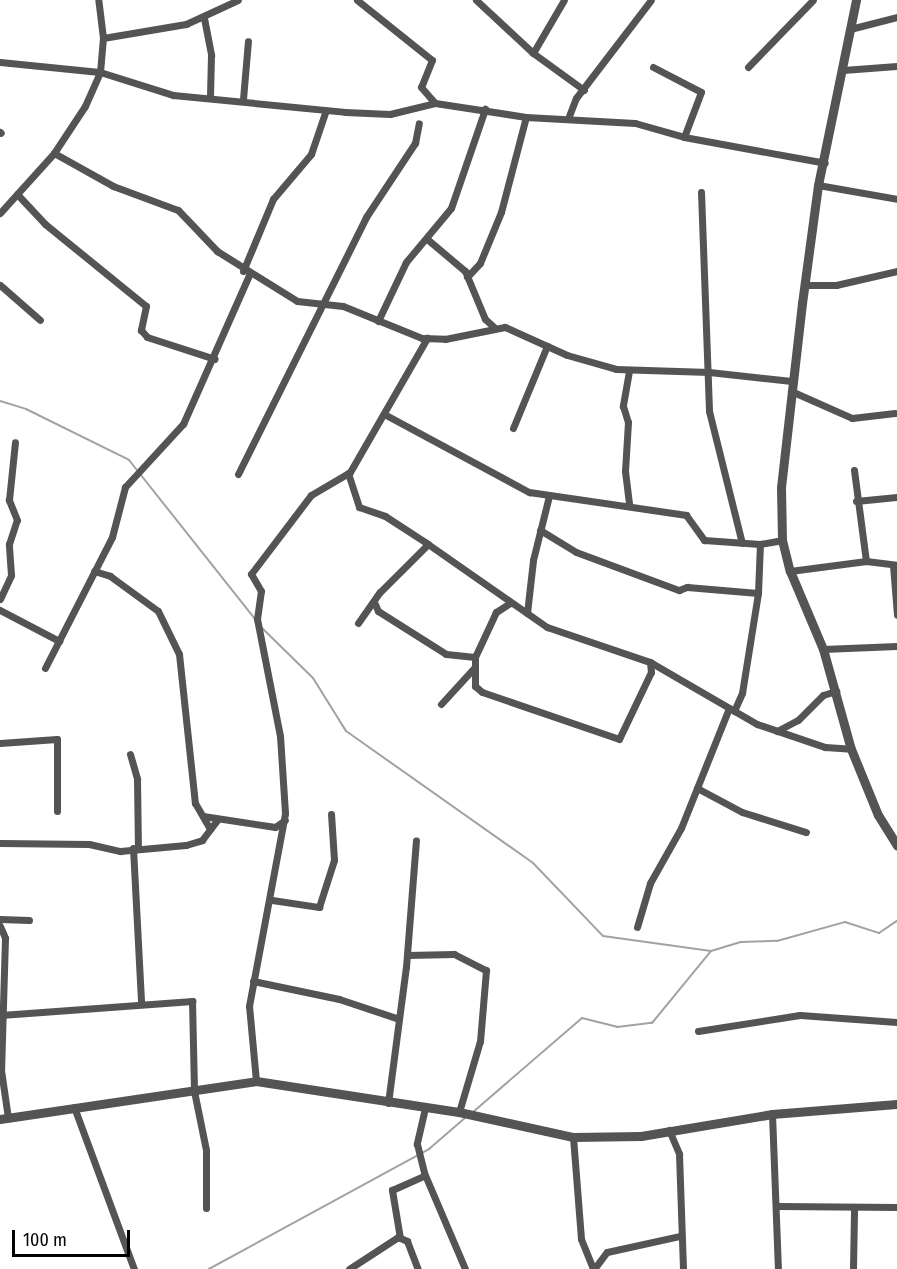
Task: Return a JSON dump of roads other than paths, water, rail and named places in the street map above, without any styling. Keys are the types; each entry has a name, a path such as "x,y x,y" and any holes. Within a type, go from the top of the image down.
{"street":[{"path":"0,213 54,153 85,106 100,72 103,38 98,0"},
{"path":"103,38 166,30 204,18 238,0"},
{"path":"357,0 432,60 421,87 435,103"},
{"path":"476,0 533,53 584,90"},
{"path":"533,53 564,0"},
{"path":"569,116 584,90 651,0"},
{"path":"748,67 813,0"},
{"path":"856,0 825,163 818,185 781,488 782,540 790,571 823,649 851,748 878,815 897,846"},
{"path":"850,29 897,17"},
{"path":"204,18 211,55 210,97"},
{"path":"243,99 248,41"},
{"path":"0,62 100,72 149,90 326,110 390,114 435,103 526,117 569,116 635,123 684,137 825,163"},
{"path":"843,70 897,66"},
{"path":"653,67 701,92 684,137"},
{"path":"378,321 406,262 451,208 485,109"},
{"path":"45,668 118,523 125,487 183,424 214,359 277,192 311,154 326,110"},
{"path":"467,277 480,263 501,212 526,117"},
{"path":"238,474 374,202 416,143 419,123"},
{"path":"54,153 112,186 178,210 208,244 246,273 288,298 344,306 427,338 445,339 494,327"},
{"path":"818,185 897,199"},
{"path":"701,192 709,411 742,543"},
{"path":"17,194 45,224 146,306 141,330 147,337 214,359"},
{"path":"427,239 467,277 484,320 494,327 629,371 707,372 792,386 852,418 895,413"},
{"path":"805,285 836,285 897,271"},
{"path":"0,285 40,320"},
{"path":"256,1082 249,1016 253,981 272,900 285,820 280,736 257,619 261,591 251,574 311,495 348,473 427,338"},
{"path":"513,428 547,346"},
{"path":"629,371 623,406 628,422 625,471 629,506"},
{"path":"384,414 512,484 549,496 690,516 701,539 760,544 782,540"},
{"path":"0,599 10,575 9,544 17,520 9,500 15,442"},
{"path":"854,470 856,501 866,561"},
{"path":"348,473 359,507 385,516 510,603 525,608 556,632 650,662 731,710 777,731 825,747 851,748"},
{"path":"525,608 549,496"},
{"path":"856,501 897,497"},
{"path":"540,530 576,552 679,590 687,587 758,593"},
{"path":"358,623 374,602 428,544"},
{"path":"637,927 650,883 697,788 731,710 742,693 758,593 760,544"},
{"path":"790,571 866,561 895,565 897,615"},
{"path":"94,571 110,576 158,611 178,654 195,803 210,829"},
{"path":"374,602 378,611 446,654 475,657"},
{"path":"510,603 496,612 475,657 475,686 482,692 614,739 628,728 651,672 650,662"},
{"path":"0,610 59,641"},
{"path":"823,649 897,646"},
{"path":"441,704 474,668"},
{"path":"651,672 660,668"},
{"path":"777,731 798,720 822,695 836,691"},
{"path":"0,742 57,739 57,811"},
{"path":"130,754 137,779 136,847 141,1003"},
{"path":"697,788 742,812 806,832"},
{"path":"272,900 319,907 334,860 331,814"},
{"path":"203,816 217,820 275,827 285,820"},
{"path":"0,843 136,847 195,843 217,820"},
{"path":"275,827 281,836"},
{"path":"388,1103 407,955 416,840"},
{"path":"0,920 29,920"},
{"path":"0,926 5,938 1,1015 4,1119 256,1082 327,1089 388,1103 459,1112 573,1137 669,1130 772,1114 897,1104"},
{"path":"407,955 454,954 486,970 480,1041 459,1112"},
{"path":"253,981 339,999 399,1018"},
{"path":"1,1015 192,1001 194,1091 206,1150 206,1208"},
{"path":"698,1031 800,1014 897,1022"},
{"path":"74,1107 134,1269"},
{"path":"425,1108 418,1146 425,1175 465,1269"},
{"path":"772,1114 778,1269"},
{"path":"669,1130 679,1154 680,1236 683,1269"},
{"path":"573,1137 581,1239 594,1269 607,1252 680,1236"},
{"path":"418,1269 410,1247 400,1238 392,1190 425,1175"},
{"path":"777,1206 817,1204 854,1210 897,1207"},
{"path":"853,1269 854,1210"},
{"path":"349,1269 389,1240 400,1238"}],"waterway":[{"path":"0,401 26,409 129,460 255,619"},
{"path":"262,628 313,678 346,731 533,863 603,936 711,951 741,942 777,941 845,922 879,933 897,921"},
{"path":"473,1112 582,1018 617,1027 652,1023 711,951"},
{"path":"209,1269 429,1149 466,1117"}]}
